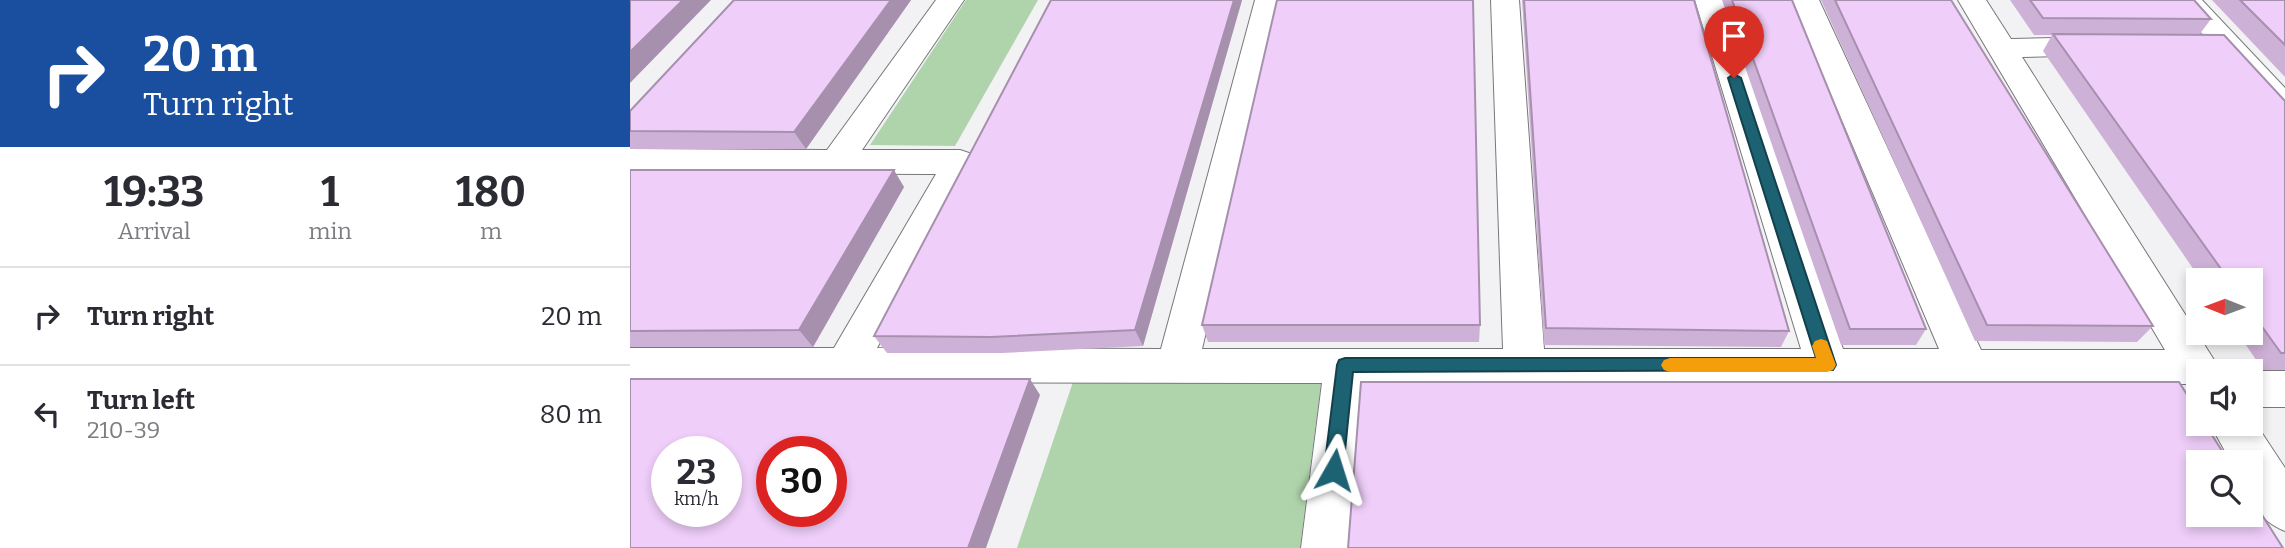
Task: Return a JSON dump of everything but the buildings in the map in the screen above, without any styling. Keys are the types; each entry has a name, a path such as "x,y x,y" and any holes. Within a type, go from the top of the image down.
{"street":[{"path":"837,162 950,0"},
{"path":"1177,365 1269,0"},
{"path":"1505,0 1524,365"},
{"path":"1709,0 1827,365"},
{"path":"1805,0 1967,365"},
{"path":"1972,0 2193,359"},
{"path":"2186,0 2285,107"},
{"path":"2188,45 2227,44"},
{"path":"2001,48 2121,46"},
{"path":"630,161 960,162 847,364"},
{"path":"630,365 1967,365 2186,369"},
{"path":"1325,548 1345,365"},
{"path":"2263,389 2285,389"},
{"path":"2239,436 2285,509"}],"green space":[{"path":"966,0 1038,0 955,146 870,145"},
{"path":"1073,382 1321,383 1300,548 1017,548"}],"slow traffic":[{"path":"1670,365 1827,365 1821,346"}],"route":[{"path":"1334,470 1345,365 1827,365 1734,78"}]}
